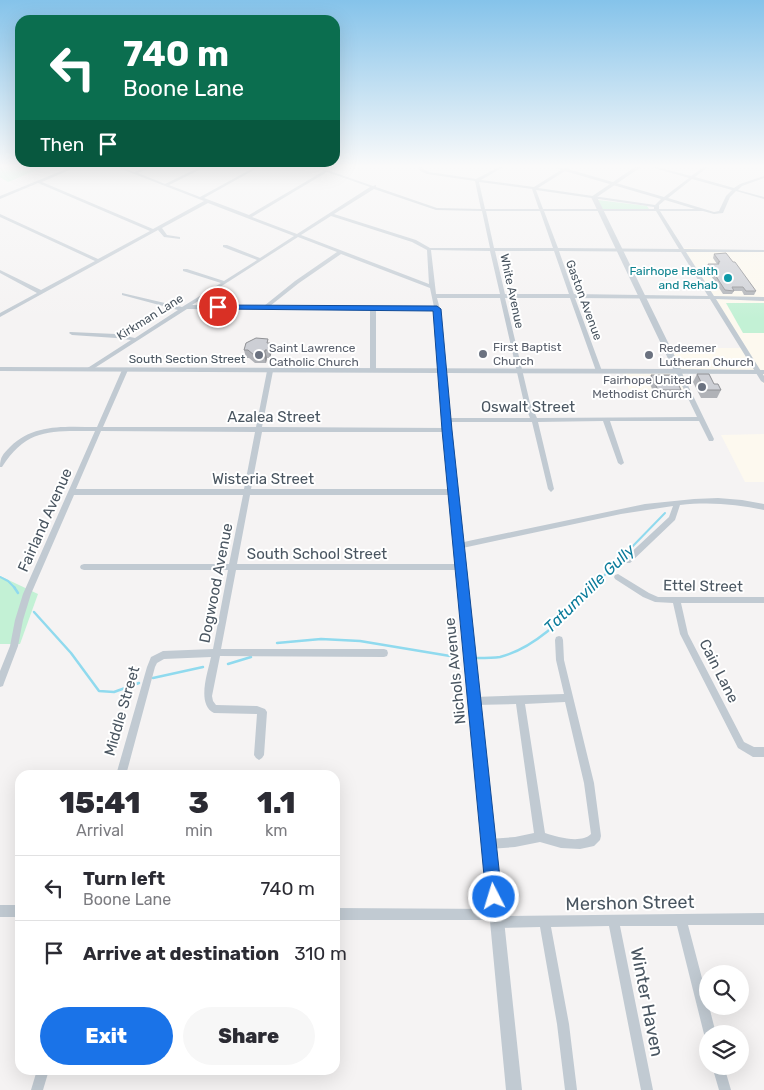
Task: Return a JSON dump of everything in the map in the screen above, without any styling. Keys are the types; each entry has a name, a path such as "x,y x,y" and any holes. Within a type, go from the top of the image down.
{"street":[{"path":"6,218 98,261"},
{"path":"126,218 166,236 178,238"},
{"path":"0,315 178,218"},
{"path":"254,218 432,287"},
{"name":"Kirkman Lane","path":"88,370 132,339 325,218"},
{"path":"339,218 414,241 428,250 619,249 764,251"},
{"name":"White Avenue","path":"486,218 519,371 527,402 534,419 551,489"},
{"name":"Gaston Avenue","path":"544,218 599,371"},
{"path":"603,218 710,439"},
{"path":"662,218 761,372 764,381"},
{"path":"225,246 259,259"},
{"name":"Nichols Avenue","path":"428,250 432,287 437,309 460,567 514,1090"},
{"path":"266,308 297,282 341,252"},
{"path":"185,270 223,282"},
{"path":"0,271 40,292"},
{"path":"124,294 184,308 437,309"},
{"path":"435,296 641,296 764,299"},
{"path":"373,308 374,370"},
{"path":"72,333 132,339"},
{"name":"South Section Street","path":"0,370 761,372"},
{"name":"Fairland Avenue","path":"0,683 14,646 27,594 125,370"},
{"name":"Dogwood Avenue","path":"259,755 264,711 218,710 211,707 208,696 270,371"},
{"name":"Oswalt Street","path":"447,425 534,419 700,419"},
{"path":"606,420 621,463"},
{"name":"Azalea Street","path":"0,465 15,445 38,432 52,429 259,430 447,425"},
{"name":"Wisteria Street","path":"72,492 453,492"},
{"path":"458,546 626,510 732,500 764,507"},
{"path":"627,561 672,518 677,504"},
{"name":"South School Street","path":"84,567 460,567"},
{"name":"Ettel Street","path":"618,577 652,598 676,600 764,600"},
{"name":"Cain Lane","path":"676,600 684,634 741,745 753,752 764,752"},
{"path":"489,844 540,837 561,843 580,844 590,842 596,836 589,783 568,698 559,653 559,640"},
{"name":"Middle Street","path":"122,770 151,667 154,660 163,655 217,653 384,653"},
{"path":"474,701 568,698"},
{"path":"520,700 540,837"},
{"path":"0,911 15,911"},
{"name":"Mershon Street","path":"340,914 496,918 545,922 614,922 643,919 764,919"},
{"path":"681,920 708,1025"},
{"path":"545,922 564,1034 571,1090"},
{"name":"Winter Haven","path":"614,922 647,1090"},
{"path":"37,1090 42,1075"},
{"path":"720,1075 724,1090"}],"shaded area":[{"path":"682,248 764,251 764,385 757,374 683,373 694,398 632,398 621,369 680,369 669,348 746,348"},
{"path":"764,434 764,482 745,482 721,435"}],"green space":[{"path":"726,303 764,303 764,333 743,333"},
{"path":"0,576 38,594 20,644 0,644"}],"building":[{"name":"Fairhope Health and Rehab","path":"726,253 756,291 746,291 743,287 732,287 734,291 725,290 708,264 719,264 718,262 720,262 714,254"},
{"path":"256,338 268,339 267,343 270,343 269,350 265,350 264,355 254,355 248,350 244,350 246,343"},
{"path":"697,374 709,374 714,384 718,384 721,390 705,390"},
{"path":"651,375 674,375 681,390 658,390"}],"waterway":[{"name":"Tatumville Gully","path":"592,588 665,513"},
{"name":"Tatumville Gully","path":"0,577 14,587"},
{"name":"Tatumville Gully","path":"14,587 18,593"},
{"name":"Tatumville Gully","path":"477,658 500,657 527,646 551,628 593,587"},
{"name":"Tatumville Gully","path":"34,612 71,653 99,691 114,692 139,683"},
{"name":"Tatumville Gully","path":"277,643 321,639 360,641 456,657"},
{"name":"Tatumville Gully","path":"228,664 251,657"},
{"name":"Tatumville Gully","path":"153,678 203,667"}],"place":[{"name":"Fairhope Health and Rehab","path":"728,278"},
{"name":"First Baptist Church","path":"483,354"},
{"name":"Saint Lawrence Catholic Church","path":"259,355"},
{"name":"Redeemer Lutheran Church","path":"649,355"},
{"name":"Fairhope United Methodist Church","path":"702,387"}],"route":[{"path":"218,307 437,309 447,430 494,897"}]}
